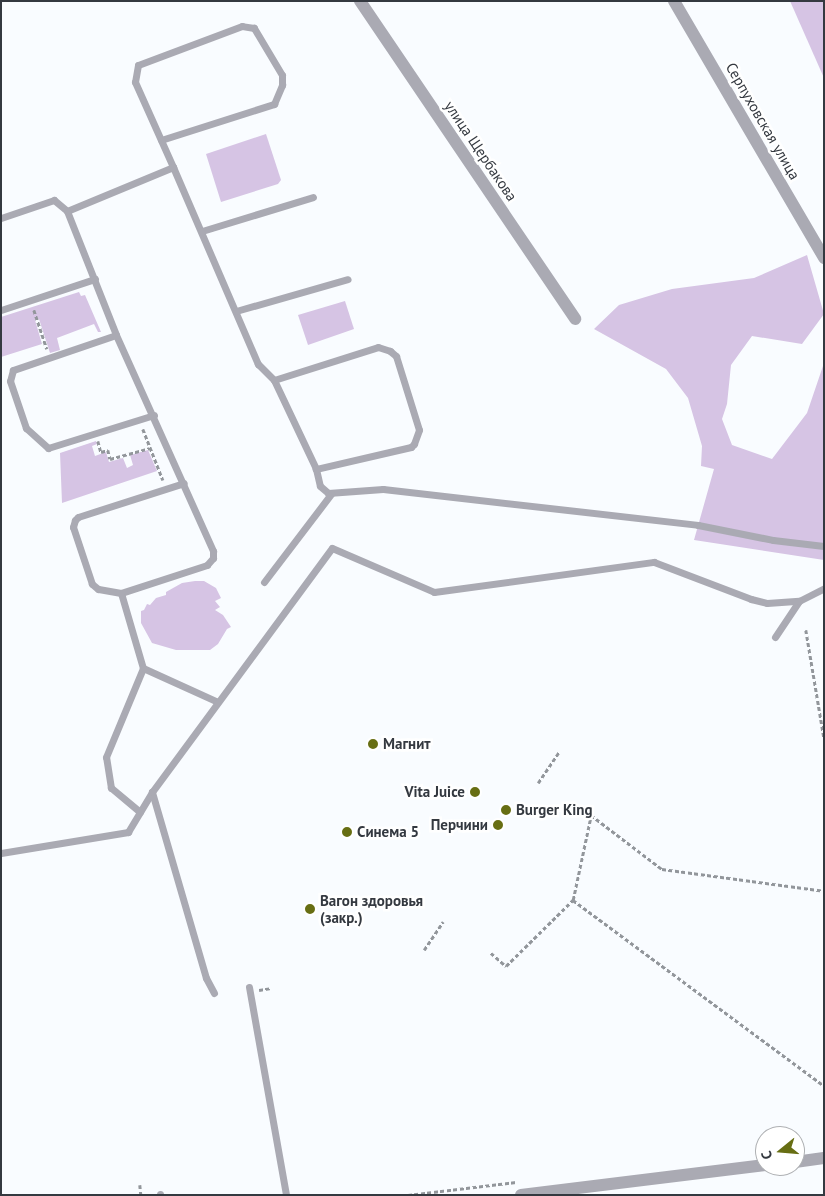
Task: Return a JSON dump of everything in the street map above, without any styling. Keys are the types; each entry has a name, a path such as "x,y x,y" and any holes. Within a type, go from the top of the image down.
{"street":[{"name":"улица Щербакова","path":"360,1 575,319"},
{"name":"Серпуховская улица","path":"674,1 824,258"},
{"path":"805,1161 824,1158"},
{"path":"522,1195 560,1192 755,1166"}],"lane":[{"path":"161,140 274,104 282,85 282,75 254,28 242,26 138,65 135,82 258,364 274,380 316,469 320,486 331,494 383,489 698,526 773,540 824,546"},
{"path":"68,211 173,167"},
{"path":"202,232 313,197"},
{"path":"1,218 54,200 68,211 116,335 154,415 184,483 213,552 210,562 121,593 98,588 92,584 73,527 78,517 184,483"},
{"path":"1,310 95,278"},
{"path":"236,311 348,279"},
{"path":"116,335 13,370 10,381 26,428 48,448 154,415"},
{"path":"274,380 378,347 390,351 396,356 419,430 414,444 411,447 316,469"},
{"path":"264,582 331,494"},
{"path":"1,853 128,832 152,792 332,548 434,592 654,562 767,604 800,601 824,588"},
{"path":"121,593 143,668 106,757 107,772 112,788 140,812"},
{"path":"775,637 800,601"},
{"path":"143,668 218,702"},
{"path":"152,792 206,978 214,993"},
{"path":"249,987 286,1195"}],"path":[{"path":"31,300 50,358"},
{"path":"139,420 167,488"},
{"path":"96,433 102,452 108,450 110,459 150,448"},
{"path":"806,630 824,738"},
{"path":"538,783 559,752"},
{"path":"490,953 506,966 573,900 591,815 662,869 824,891"},
{"path":"573,900 824,1086"},
{"path":"424,950 443,922"},
{"path":"140,1186 141,1195"}],"shaded area":[{"path":"790,1 824,1 824,78"},
{"path":"266,134 281,180 278,184 221,202 206,154"},
{"path":"807,255 824,314 802,344 752,336 731,365 727,404 722,419 732,445 772,459 807,413 824,363 824,560 694,540 714,469 701,466 702,446 688,398 666,369 594,329 619,305 672,289 754,278"},
{"path":"79,292 81,296 85,295 101,332 98,332 94,324 57,338 60,350 50,353 39,319 35,320 42,344 1,357 1,317"},
{"path":"345,301 354,329 308,345 298,315"},
{"path":"96,441 97,444 92,446 95,456 106,452 109,462 123,458 127,468 133,465 130,455 148,450 157,471 62,503 60,453"},
{"path":"204,581 216,588 221,598 215,601 220,607 215,610 223,615 231,627 227,629 218,644 210,650 176,650 152,643 141,623 141,611 144,610 147,604 150,605 156,598 166,595 166,592 182,583"}],"place":[{"name":"Магнит","path":"373,744"},
{"name":"Vita Juice","path":"475,792"},
{"name":"Burger King","path":"506,810"},
{"name":"Перчини","path":"498,825"},
{"name":"Синема 5","path":"347,832"},
{"name":"Вагон здоровья (закр.)","path":"310,909"}]}
